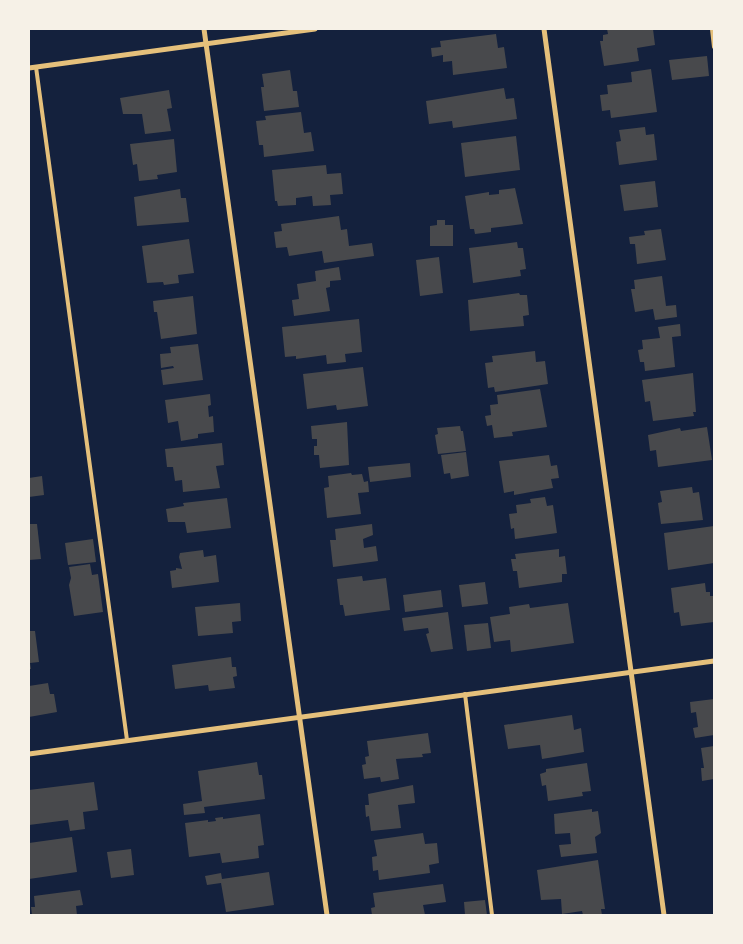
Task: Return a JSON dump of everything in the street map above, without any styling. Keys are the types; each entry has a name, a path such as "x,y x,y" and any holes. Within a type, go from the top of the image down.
{"street":[{"path":"204,29 327,915"},
{"path":"29,68 315,29"},
{"path":"544,29 664,915"},
{"path":"29,754 714,661"}],"lane":[{"path":"712,29 714,47"},
{"path":"36,67 127,740"},
{"path":"464,694 492,915"}],"building":[{"path":"607,29 653,29 655,45 637,48 639,61 604,66 600,41 603,41 603,35 608,34"},
{"path":"496,34 498,48 504,47 507,68 453,75 452,61 443,62 443,55 432,57 431,48 441,47 440,41"},
{"path":"707,56 709,76 672,80 669,60"},
{"path":"651,69 657,112 611,118 610,110 602,111 600,95 608,94 607,85 632,82 631,72"},
{"path":"290,70 293,91 297,91 299,107 264,111 261,87 264,87 262,74"},
{"path":"504,88 506,99 514,98 517,119 453,128 452,121 429,124 426,101"},
{"path":"169,90 172,108 167,109 171,131 145,134 142,114 123,114 120,98"},
{"path":"301,112 304,133 311,132 314,151 264,157 263,145 259,145 256,121 266,120 265,116"},
{"path":"645,127 646,135 654,134 657,160 619,165 616,142 621,141 619,130"},
{"path":"516,136 520,170 465,177 461,143"},
{"path":"174,139 177,172 157,175 158,179 139,181 137,164 133,165 130,144"},
{"path":"326,165 327,174 341,173 343,194 330,195 331,205 313,206 312,196 296,198 296,205 278,206 277,201 275,201 272,170"},
{"path":"655,181 658,207 624,211 620,185"},
{"path":"515,188 523,224 491,228 491,232 475,234 474,229 470,229 465,196 489,192 489,195 499,194 499,190"},
{"path":"180,189 181,198 186,198 189,222 137,226 134,197"},
{"path":"339,216 341,230 347,229 349,246 372,243 374,256 324,263 322,251 289,256 287,247 276,248 274,232 282,231 281,224"},
{"path":"437,220 445,220 445,225 453,225 453,246 430,246 430,226 437,225"},
{"path":"661,229 666,260 637,264 635,244 630,244 629,237 645,235 644,231"},
{"path":"189,239 194,273 178,275 179,283 164,285 163,282 147,283 142,246"},
{"path":"517,242 518,248 523,248 526,269 520,270 521,276 473,283 469,248"},
{"path":"439,257 443,293 420,296 416,260"},
{"path":"339,267 341,280 330,281 330,287 326,288 330,311 294,316 292,300 299,299 297,284 316,281 315,271"},
{"path":"662,276 666,306 676,305 677,317 655,320 653,309 635,312 631,289 635,289 634,280"},
{"path":"519,293 520,295 527,295 529,315 523,316 524,326 470,331 468,300"},
{"path":"193,296 197,334 161,339 157,312 154,312 153,301"},
{"path":"359,319 362,352 345,354 346,362 327,364 326,355 296,359 296,356 285,357 282,327"},
{"path":"680,324 681,336 672,337 675,367 645,371 644,362 640,362 638,350 643,349 642,340 660,338 658,327"},
{"path":"198,344 203,380 163,385 161,370 174,368 173,366 161,368 160,354 171,353 170,347"},
{"path":"535,351 536,362 545,361 548,384 495,392 494,387 488,388 485,363 493,362 492,356"},
{"path":"363,367 368,406 337,410 336,405 307,409 303,374"},
{"path":"693,373 696,412 693,412 694,416 653,421 650,401 645,402 642,380"},
{"path":"540,389 547,427 512,432 513,436 494,438 492,425 487,426 485,416 491,415 490,405 498,404 497,395"},
{"path":"210,394 209,417 213,416 214,432 198,434 198,438 181,441 178,421 168,423 165,400"},
{"path":"347,422 349,465 320,468 319,455 314,455 314,446 317,446 317,439 312,439 311,426"},
{"path":"460,426 461,431 463,431 466,451 438,454 435,435 438,434 437,428"},
{"path":"707,427 712,460 658,467 656,450 650,451 648,435 680,428 681,431"},
{"path":"222,443 224,465 216,466 220,488 183,492 182,480 175,481 173,467 167,467 165,449"},
{"path":"466,452 469,476 451,479 450,473 444,474 441,455"},
{"path":"549,455 551,466 557,465 559,478 551,479 553,488 514,495 514,491 504,493 499,461"},
{"path":"410,463 411,477 370,482 368,467"},
{"path":"351,473 352,475 362,474 364,482 368,481 369,492 358,493 361,514 327,518 324,488 329,487 328,476"},
{"path":"42,476 44,495 29,497 29,478"},
{"path":"692,487 693,493 699,492 703,520 661,524 658,503 662,502 660,491"},
{"path":"545,497 547,506 553,505 557,533 515,539 514,528 511,529 509,514 517,513 516,505 531,503 530,499"},
{"path":"227,498 231,528 187,533 185,522 168,522 166,509 184,506 183,503"},
{"path":"29,524 37,524 41,559 29,560"},
{"path":"372,524 373,535 363,539 364,548 376,546 378,561 333,567 330,540 336,540 335,529"},
{"path":"714,526 714,563 668,570 664,533"},
{"path":"93,539 96,562 68,565 65,543"},
{"path":"559,549 559,557 565,556 567,574 562,574 562,582 519,588 517,571 513,571 511,559 516,559 515,554"},
{"path":"203,550 204,557 216,555 219,582 172,588 170,571 176,570 176,568 182,569 180,553"},
{"path":"90,564 92,575 98,574 103,612 74,616 69,585 71,578 69,567"},
{"path":"362,576 363,581 386,578 390,610 345,616 343,605 340,605 337,579"},
{"path":"485,582 488,604 462,607 459,585"},
{"path":"705,583 706,592 710,592 710,596 714,596 714,622 681,626 679,612 674,613 671,588"},
{"path":"441,590 443,607 405,612 403,595"},
{"path":"240,603 241,621 232,622 233,633 198,636 195,607"},
{"path":"568,603 574,643 511,652 510,640 494,642 490,617 510,614 509,607 529,604 530,608"},
{"path":"448,612 453,649 431,652 426,634 429,633 428,628 404,631 402,618"},
{"path":"488,623 491,648 467,651 464,625"},
{"path":"29,631 35,631 39,662 30,663 31,669 29,669"},
{"path":"231,657 232,667 236,667 237,676 233,677 235,688 209,691 208,685 175,689 172,665"},
{"path":"48,683 50,694 54,694 57,712 29,717 29,686"},
{"path":"714,699 714,735 695,738 693,728 698,727 696,712 691,713 690,702"},
{"path":"572,715 574,730 581,728 584,752 542,759 540,745 508,749 504,725"},
{"path":"428,733 431,753 422,754 423,757 396,759 399,779 381,782 380,777 364,779 362,765 366,764 365,757 369,756 367,741"},
{"path":"714,746 714,779 702,781 701,768 704,768 701,748"},
{"path":"257,762 259,775 262,775 265,799 204,807 205,813 184,815 183,804 202,801 198,771"},
{"path":"587,763 591,791 582,792 583,796 548,801 546,785 542,786 540,774 546,772 546,769"},
{"path":"94,782 98,810 83,812 85,829 70,831 68,820 29,825 29,790"},
{"path":"413,785 415,803 398,805 401,828 371,831 369,816 366,817 365,805 369,805 368,794"},
{"path":"592,809 592,812 598,811 601,833 595,837 597,853 561,857 559,845 571,844 570,833 555,834 554,814"},
{"path":"260,814 264,845 258,846 259,858 222,863 220,853 189,857 185,823 208,820 208,822 216,821 215,818 223,817 223,819"},
{"path":"423,833 425,844 437,843 439,863 429,865 430,873 379,880 378,870 373,871 372,857 377,856 374,840"},
{"path":"72,837 77,872 29,879 29,843"},
{"path":"131,849 134,875 111,878 107,852"},
{"path":"598,860 605,909 601,909 602,915 583,915 582,911 562,914 561,899 541,900 537,870"},
{"path":"269,872 274,905 226,912 221,883 207,885 205,876 221,873 222,879"},
{"path":"443,884 446,902 423,905 425,915 372,915 371,908 375,907 373,893"},
{"path":"80,890 83,905 76,906 77,915 32,915 31,907 35,907 34,896"},
{"path":"485,900 487,915 465,915 464,902"}]}
